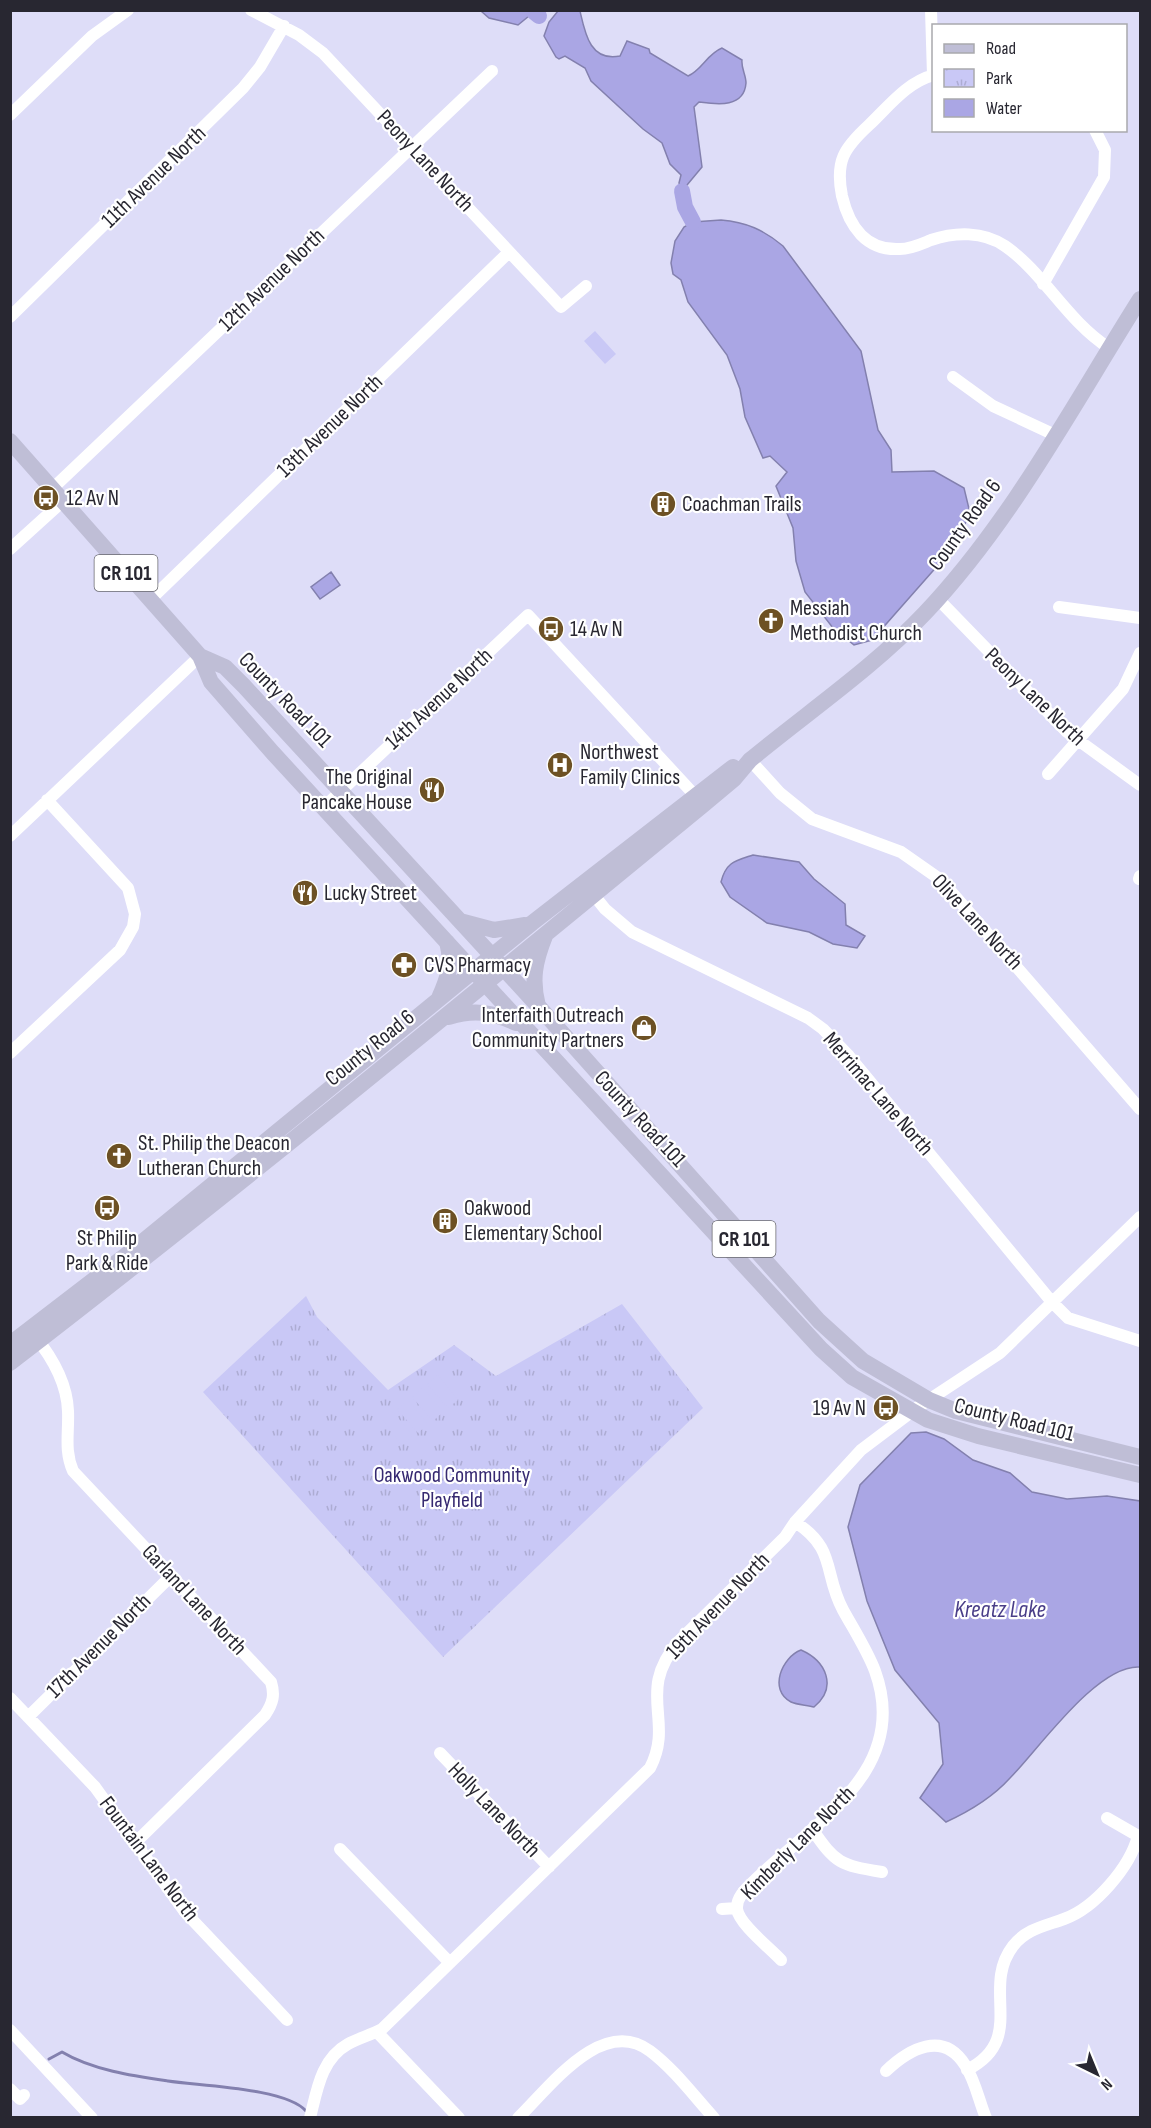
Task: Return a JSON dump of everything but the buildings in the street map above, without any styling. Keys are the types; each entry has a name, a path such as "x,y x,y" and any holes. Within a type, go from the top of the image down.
{"main road":[{"name":"County Road 6","path":"10,1363 34,1335 130,1252 532,923 589,888 699,800 734,778 750,760 905,633 938,599 981,546 1055,435 1140,299"},
{"name":"County Road 101","path":"10,441 200,656 211,682 523,1026 821,1349 852,1377 928,1420 962,1432 1140,1475"},
{"name":"County Road 101","path":"200,656 225,667 538,1007 819,1321 863,1361 929,1400 956,1411 1140,1457"},
{"name":"County Road 6","path":"10,1344 34,1335 442,1019 546,934 589,888"},
{"path":"458,920 494,930 512,929 532,923"},
{"path":"538,1007 534,989 534,971 546,934"},
{"path":"437,1001 450,969 450,956 446,941"},
{"path":"442,1019 463,1013 485,1011 523,1026"}],"street":[{"path":"10,115 92,36 128,10"},
{"name":"Peony Lane North","path":"251,10 284,26 330,60 561,307 586,286"},
{"path":"931,10 932,42"},
{"name":"11th Avenue North","path":"10,317 243,88 260,67 284,26"},
{"name":"12th Avenue North","path":"10,549 58,495 492,71"},
{"path":"932,75 913,83 847,147 839,172 846,213 852,226 861,236 886,248 900,249 963,234 990,238 1010,250 1082,329 1109,348"},
{"path":"1043,284 1104,177 1105,150 1096,132"},
{"name":"13th Avenue North","path":"150,600 509,252"},
{"path":"952,377 993,406 1055,435"},
{"name":"Peony Lane North","path":"938,599 1076,740 1140,785"},
{"path":"1059,607 1140,618"},
{"name":"14th Avenue North","path":"324,807 528,615 699,800"},
{"path":"1048,774 1123,689 1140,653"},
{"path":"10,836 200,656"},
{"name":"Olive Lane North","path":"750,760 780,793 813,819 900,852 941,880 1140,1109"},
{"path":"10,1053 120,950 133,927 135,914 128,888 47,800"},
{"name":"Merrimac Lane North","path":"589,888 605,909 632,932 808,1018 823,1029 849,1056 1051,1301 1068,1318 1140,1341"},
{"name":"19th Avenue North","path":"310,2118 326,2065 345,2045 377,2031 549,1868 650,1768 658,1746 656,1683 664,1659 785,1538 795,1522 861,1450 929,1400 1000,1353 1140,1217"},
{"name":"Garland Lane North","path":"34,1335 64,1385 68,1414 66,1448 73,1471 271,1682 274,1699 265,1715 135,1843"},
{"name":"Kimberly Lane North","path":"781,1960 743,1922 737,1908 739,1898 844,1801 865,1773 877,1745 882,1708 875,1672 840,1603 823,1547 795,1522"},
{"name":"17th Avenue North","path":"28,1717 171,1576"},
{"name":"Fountain Lane North","path":"10,1698 95,1788 185,1912 287,2020"},
{"name":"Holly Lane North","path":"440,1753 549,1868"},
{"path":"967,2070 987,2057 1001,2032 1000,1973 1013,1946 1024,1934 1065,1919 1087,1905 1123,1869 1139,1836 1107,1818"},
{"path":"812,1829 834,1859 853,1867 882,1872"},
{"path":"340,1849 450,1963"},
{"path":"722,1909 737,1908"},
{"path":"10,2030 92,2118"},
{"path":"377,2031 459,2118"},
{"path":"518,2118 592,2048 613,2040 637,2043 658,2058 714,2118"},
{"path":"886,2071 903,2055 924,2046 948,2050 958,2056 967,2070 986,2118"},
{"path":"10,2089 20,2098 24,2095"}],"green space":[{"path":"595,331 616,354 605,364 584,341"},
{"name":"Oakwood Community Playfield","path":"306,1296 317,1317 388,1390 454,1345 496,1376 622,1304 703,1408 443,1657 203,1392"},
{"path":"438,1375 458,1400 448,1408 427,1384"},
{"path":"423,1388 443,1412 433,1421 412,1397"},
{"path":"408,1400 428,1424 418,1433 397,1409"},
{"path":"393,1412 413,1436 402,1445 383,1421"}],"water":[{"path":"481,11 535,11 518,25 489,18"},
{"path":"558,11 580,11 591,44 602,55 620,56 627,41 649,49 650,53 688,76 722,48 742,60 746,83 740,97 720,104 699,102 694,107 702,167 682,191 679,183 681,175 670,164 662,143 643,129 591,81 585,68 565,56 559,59 556,57 544,36 549,22"},
{"path":"721,220 754,228 769,235 783,246 861,351 878,430 891,450 892,472 934,471 964,488 970,513 959,537 939,564 872,640 854,645 833,628 805,592 796,561 793,528 776,486 787,472 770,456 763,458 745,417 740,389 727,355 688,302 681,280 673,274 671,263 675,241 684,227 693,222"},
{"path":"331,572 340,585 320,599 311,587"},
{"path":"753,855 799,862 814,879 845,904 846,925 865,936 857,948 833,944 809,932 767,923 730,897 721,882 723,875 736,861"},
{"name":"Kreatz Lake","path":"926,1432 944,1439 973,1460 1010,1473 1032,1492 1067,1499 1107,1496 1140,1501 1140,1667 1123,1670 1105,1679 1087,1693 996,1792 946,1822 920,1798 943,1764 939,1723 895,1670 867,1601 848,1527 860,1485 911,1433"},
{"path":"801,1650 817,1661 826,1675 826,1691 814,1707 791,1702 780,1690 780,1674 783,1666 788,1659"}],"waterway":[{"path":"534,12 539,16"},
{"path":"682,191 685,207 693,222"},
{"path":"49,2059 62,2052 100,2068 127,2074 242,2089 281,2097 296,2103 306,2111"}],"place":[{"name":"12 Av N","path":"46,498"},
{"name":"Coachman Trails","path":"663,504"},
{"name":"Messiah Methodist Church","path":"771,621"},
{"name":"14 Av N","path":"551,629"},
{"name":"Northwest Family Clinics","path":"560,765"},
{"name":"The Original Pancake House","path":"432,790"},
{"name":"Lucky Street","path":"305,893"},
{"name":"CVS Pharmacy","path":"404,965"},
{"name":"Interfaith Outreach Community Partners","path":"644,1028"},
{"name":"St. Philip the Deacon Lutheran Church","path":"119,1156"},
{"name":"St Philip Park & Ride","path":"107,1208"},
{"name":"Oakwood Elementary School","path":"445,1221"},
{"name":"19 Av N","path":"886,1408"}]}
